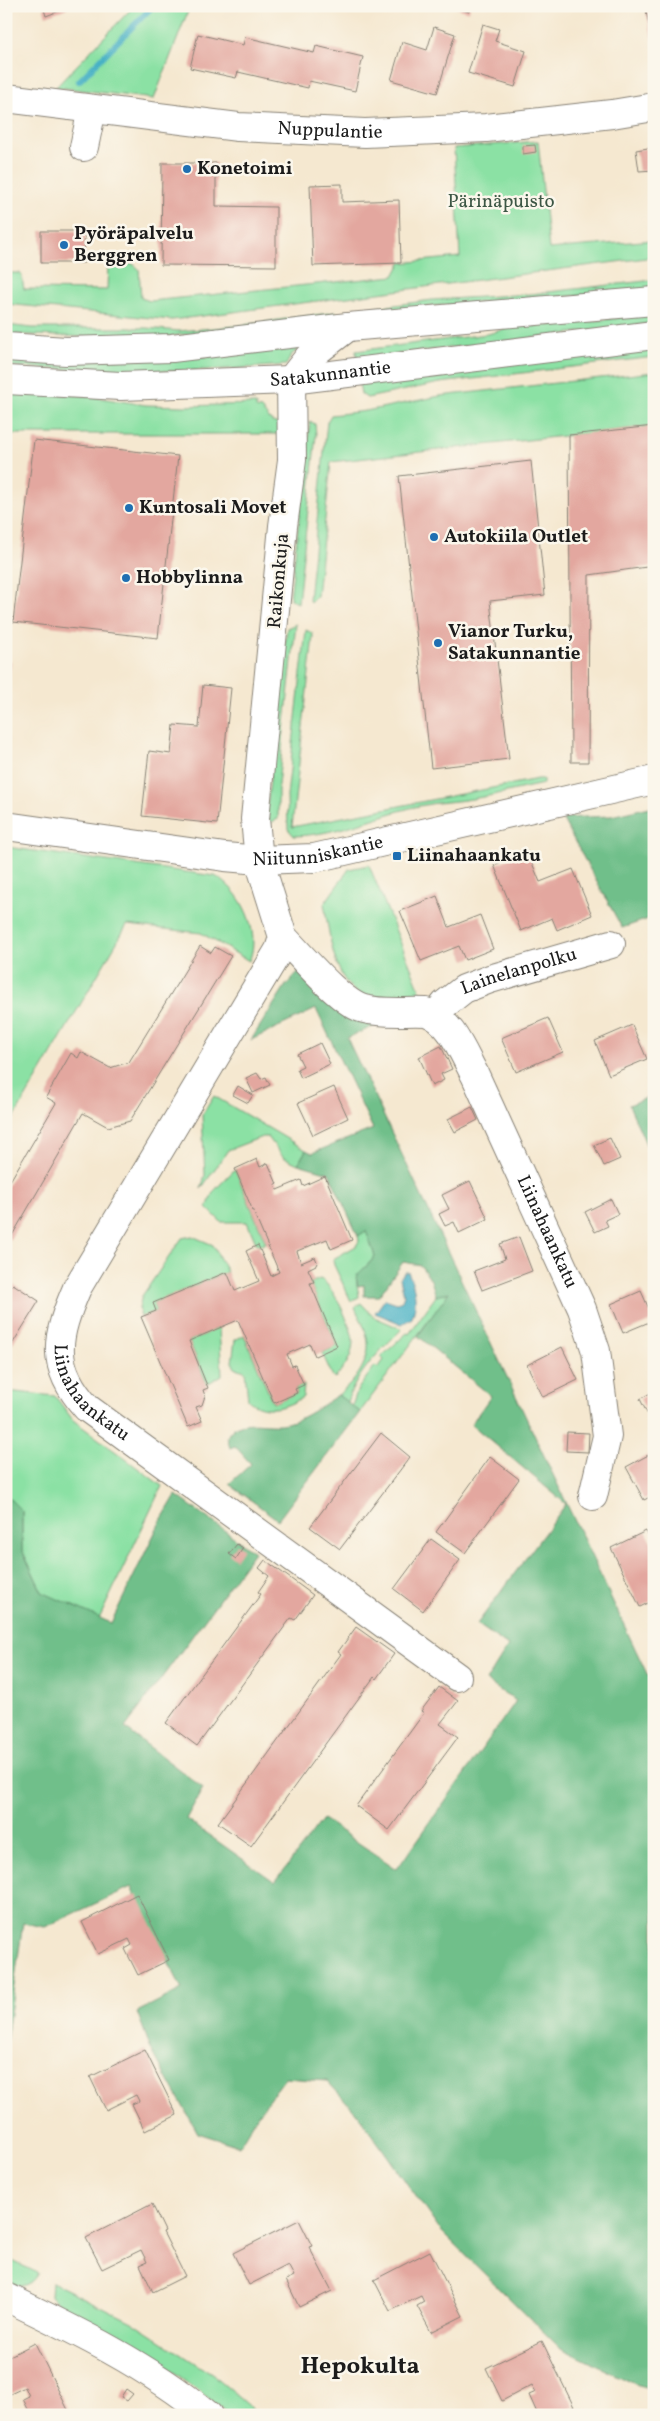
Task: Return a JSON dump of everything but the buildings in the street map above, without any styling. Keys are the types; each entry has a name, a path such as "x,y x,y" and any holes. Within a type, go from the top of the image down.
{"street":[{"name":"Nuppulantie","path":"6,98 238,126 366,132 486,128 612,114 654,107"},
{"path":"84,146 92,108"},
{"path":"6,347 74,351 163,349 348,328 654,301"},
{"path":"291,380 309,357 348,328"},
{"name":"Satakunnantie","path":"6,380 121,386 291,380 654,335"},
{"name":"Raikonkuja","path":"259,860 255,819 283,526 292,460 291,380"},
{"name":"Niitunniskantie","path":"6,826 225,857 259,860 314,858 654,780"},
{"path":"259,860 283,937 334,989 362,1008 426,1012 436,1015"},
{"name":"Liinahaankatu","path":"283,937 279,950 77,1288 62,1326 58,1349 60,1361 64,1374 77,1397 102,1420 178,1473 457,1677"},
{"name":"Lainelanpolku","path":"436,1015 445,1004 464,989 490,979 611,944"},
{"name":"Liinahaankatu","path":"436,1015 454,1038 475,1075 582,1309 596,1351 606,1436 593,1496"},
{"path":"6,2297 112,2349 186,2397 208,2415"}],"green space":[{"path":"134,6 190,6 154,99 56,87"},
{"name":"Pärinäpuisto","path":"538,141 549,249 654,240 654,257 172,320 6,304 6,273 21,273 24,289 107,290 108,263 133,264 139,269 141,298 150,301 394,276 401,263 460,257 454,148"},
{"path":"654,280 654,290 430,306 351,316 351,311 432,300 530,294"},
{"path":"336,312 337,317 143,339 6,334 6,325 32,328 146,328 179,331 235,326"},
{"path":"654,313 654,323 357,359 356,351 488,334 512,327 572,324"},
{"path":"654,346 654,357 440,383 367,398 361,394 359,382"},
{"path":"301,348 292,354 286,365 250,368 146,371 6,366 6,358 145,359 224,356"},
{"path":"654,372 654,426 331,462 317,596 310,602 327,422 331,415 366,411 440,396"},
{"path":"6,390 87,396 146,405 256,404 256,408 261,409 272,422 280,424 281,434 6,434"},
{"path":"310,421 315,424 316,435 298,603 290,599"},
{"path":"296,624 278,785 278,819 270,823 267,808 287,628"},
{"path":"306,630 312,633 313,636 292,827 538,779 543,779 543,784 466,800 419,806 326,832 294,836 288,829 287,796"},
{"path":"654,806 654,917 622,928 562,818 611,816"},
{"path":"6,847 215,876 224,882 241,901 251,925 253,938 249,961 201,933 127,925 6,1131"},
{"path":"369,865 424,1000 377,999 358,993 348,984 335,959 324,904 349,869"},
{"path":"303,967 352,1016 377,1025 347,1038 648,1676 654,1671 654,2389 635,2384 559,2347 439,2229 357,2113 327,2081 285,2078 259,2113 239,2146 198,2133 151,2049 137,2012 182,1989 131,1887 45,1927 23,1923 6,2042 6,1495 22,1511 22,1550 42,1592 111,1623 160,1522 176,1495 254,1552 125,1728 203,1788 186,1819 275,1882 323,1819 397,1869 516,1701 486,1681 508,1646 477,1624 566,1504 471,1424 491,1396 418,1336 449,1292 436,1296 431,1280 420,1265 403,1262 379,1296 364,1296 364,1285 358,1286 356,1277 375,1256 366,1231 358,1236 329,1173 298,1164 306,1150 312,1153 373,1129 316,1009 251,1040 286,985"},
{"path":"654,1095 654,1162 629,1105"},
{"path":"214,1096 306,1150 298,1164 283,1157 268,1137 262,1137 228,1150 201,1189 205,1175 202,1115"},
{"path":"235,1169 266,1243 262,1245 256,1243 247,1222 221,1222 207,1208 213,1192"},
{"path":"366,1230 375,1256 358,1276 356,1281 359,1297 351,1301 333,1259 356,1246 359,1241 358,1236"},
{"path":"192,1236 213,1245 227,1272 153,1303 156,1311 141,1317 139,1307 142,1296 182,1238"},
{"path":"320,1279 330,1288 341,1306 353,1340 352,1351 348,1361 334,1379 322,1353 337,1346 310,1283"},
{"path":"450,1292 360,1412 352,1406 358,1389 375,1366 378,1368 384,1360 381,1357 407,1333 409,1334 436,1296"},
{"path":"361,1303 374,1317 402,1329 363,1372 351,1391 347,1402 338,1395 361,1370 367,1353 366,1333 355,1307"},
{"path":"219,1328 222,1375 207,1384 189,1341"},
{"path":"244,1335 273,1403 297,1393 295,1389 304,1385 303,1397 290,1404 276,1408 261,1407 248,1400 245,1371 235,1368 232,1362 235,1340"},
{"path":"6,1391 55,1396 73,1420 162,1486 64,1693 42,1592 22,1550 22,1511 6,1553"},
{"path":"338,1395 360,1412 278,1520 229,1484 251,1464 235,1446 230,1448 227,1437 232,1430 246,1424 279,1424 294,1421 314,1411"},
{"path":"6,2258 38,2273 32,2281 24,2285 16,2286 6,2283"},
{"path":"52,2282 132,2322 213,2375 260,2415 231,2415 163,2364 122,2338 62,2308 51,2296"}],"water":[{"path":"405,1272 408,1272 412,1283 415,1306 412,1318 402,1324 375,1313 385,1299 397,1303 402,1301 404,1295 400,1278"}],"waterway":[{"path":"79,81 153,6"}],"place":[{"name":"Konetoimi","path":"187,169"},
{"name":"Pyöräpalvelu Berggren","path":"64,245"},
{"name":"Kuntosali Movet","path":"129,508"},
{"name":"Autokiila Outlet","path":"434,537"},
{"name":"Hobbylinna","path":"126,578"},
{"name":"Vianor Turku, Satakunnantie","path":"438,643"},
{"name":"Liinahaankatu","path":"397,856"}],"district":[{"name":"Hepokulta","path":"360,2367"}]}
